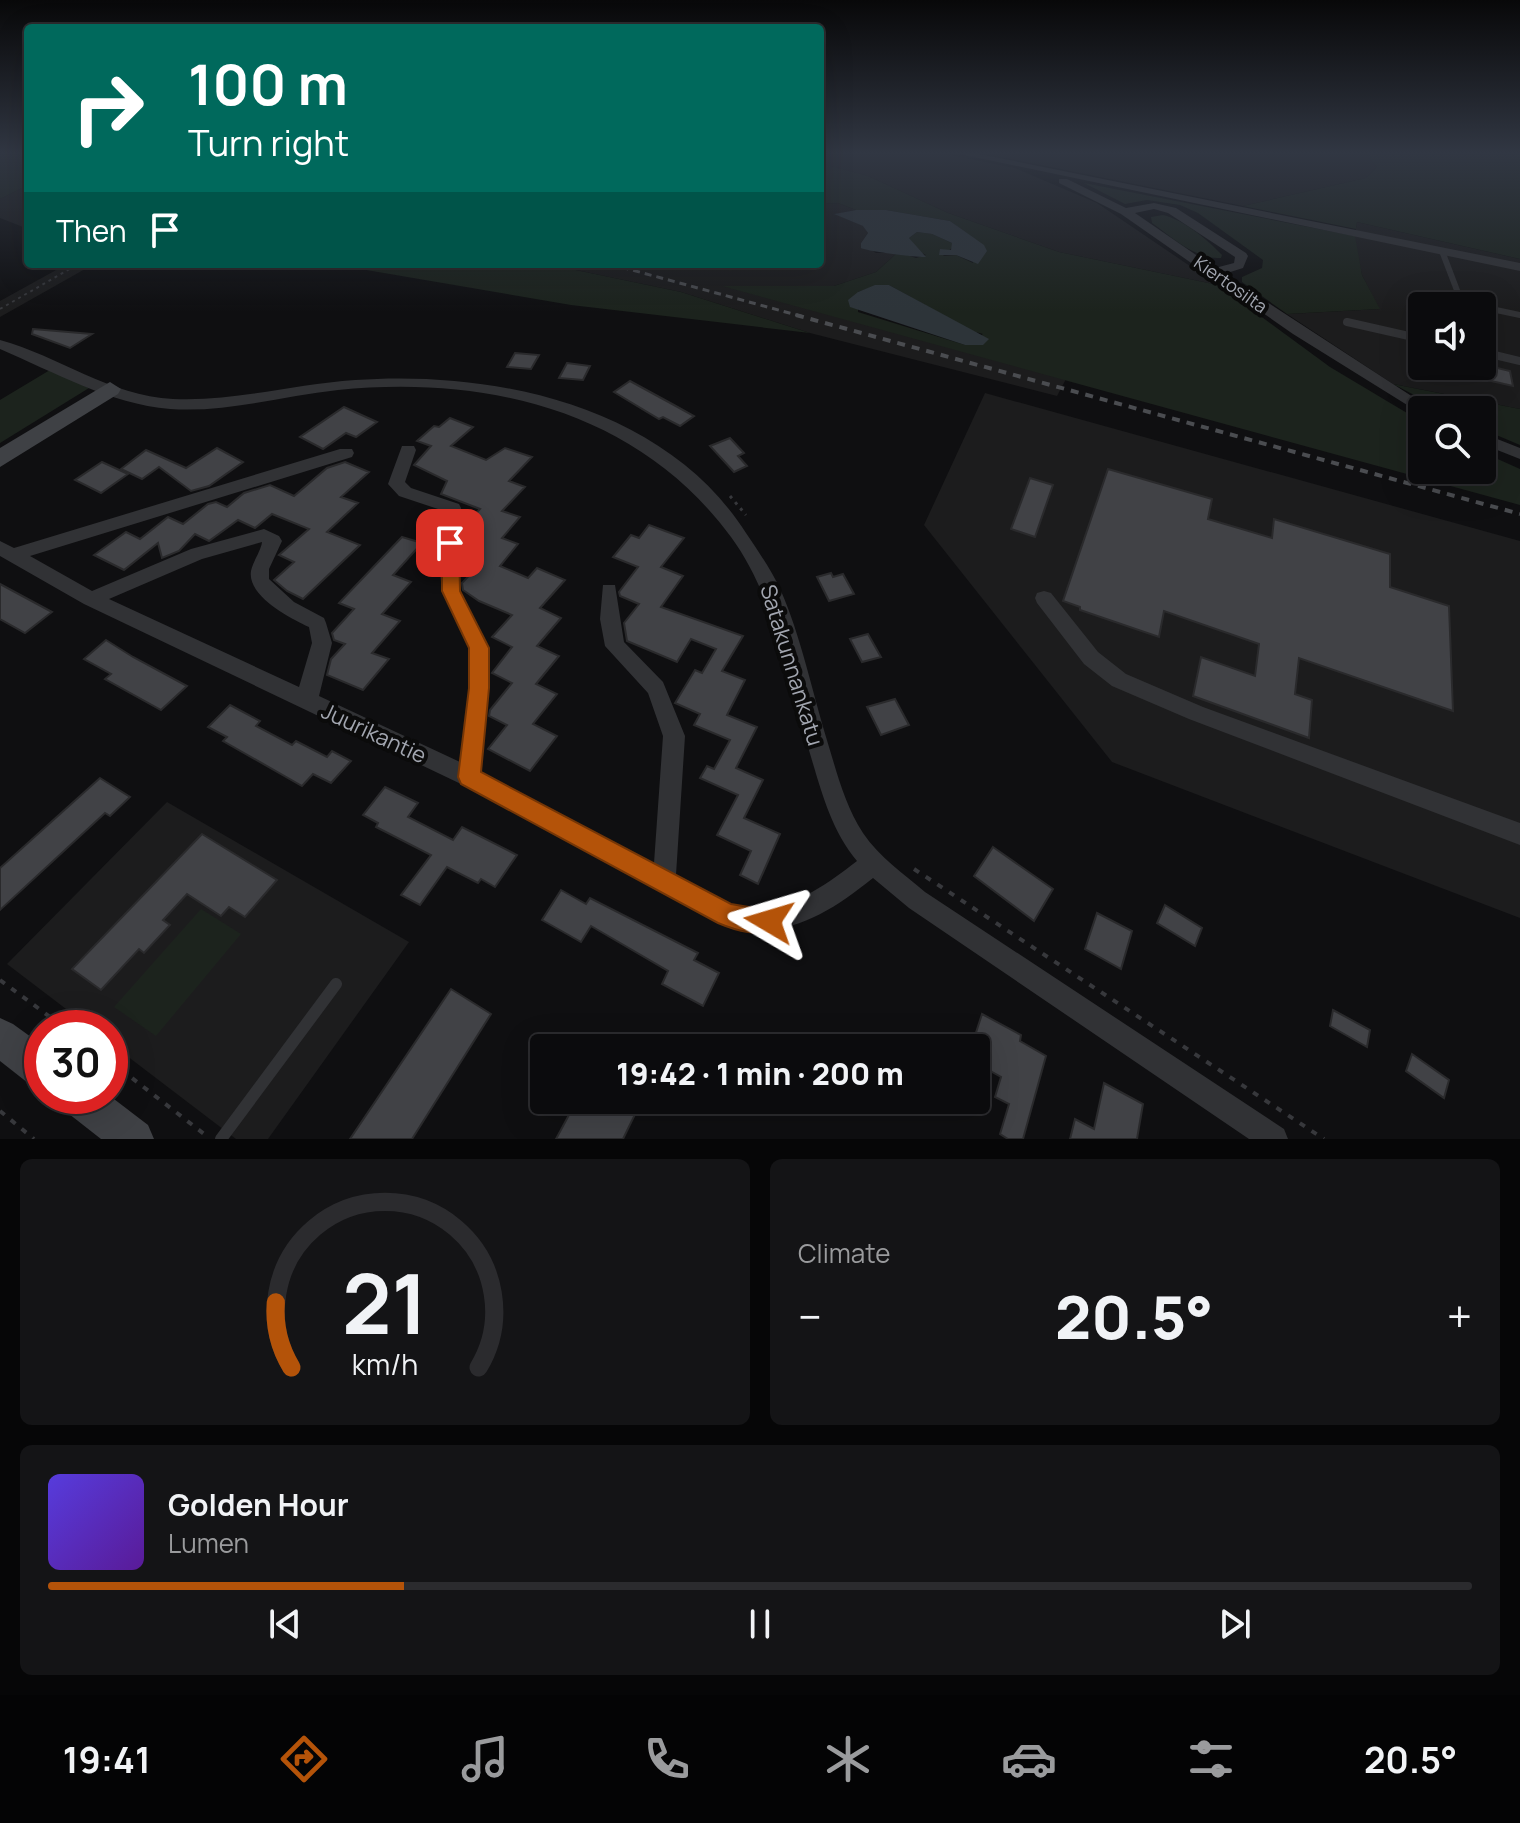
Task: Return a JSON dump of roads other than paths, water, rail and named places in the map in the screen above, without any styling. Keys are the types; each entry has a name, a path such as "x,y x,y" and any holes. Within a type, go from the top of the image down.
{"street":[{"name":"Kiertosilta","path":"1113,206 1408,400"},
{"path":"1125,212 1153,206"},
{"path":"1155,206 1172,210 1242,256 1239,265 1214,273"},
{"path":"1223,206 1520,267"},
{"name":"Satakunnankatu","path":"0,344 110,389 171,404 355,384 461,384 563,406 641,440 715,501 757,561 772,591 835,802 855,841 873,863 917,900 1274,1139"},
{"path":"0,459 110,389"},
{"path":"1496,444 1520,454"},
{"path":"408,450 396,484 405,492 453,508 448,564 451,591 479,648 479,688 469,777"},
{"path":"6,551 346,453"},
{"path":"91,599 197,554 264,535 273,541 260,569 260,582 287,607 317,623 322,643 309,686 308,703"},
{"name":"Juurikantie","path":"6,551 91,599 469,777 727,915 769,921 797,913 832,896 873,863"},
{"path":"609,590 609,619 615,646 656,688 674,736 664,880"},
{"path":"1044,598 1091,658 1119,680 1171,704 1520,834"},
{"path":"0,1037 24,1055"},
{"path":"101,1114 134,1139"}],"lane":[{"path":"1442,251 1458,292"},
{"path":"1496,310 1520,315"},
{"path":"1347,322 1408,336"},
{"path":"1496,355 1520,361"},
{"path":"221,1139 336,984"}],"railway":[{"path":"625,268 804,317"},
{"path":"796,315 1520,514"}]}
